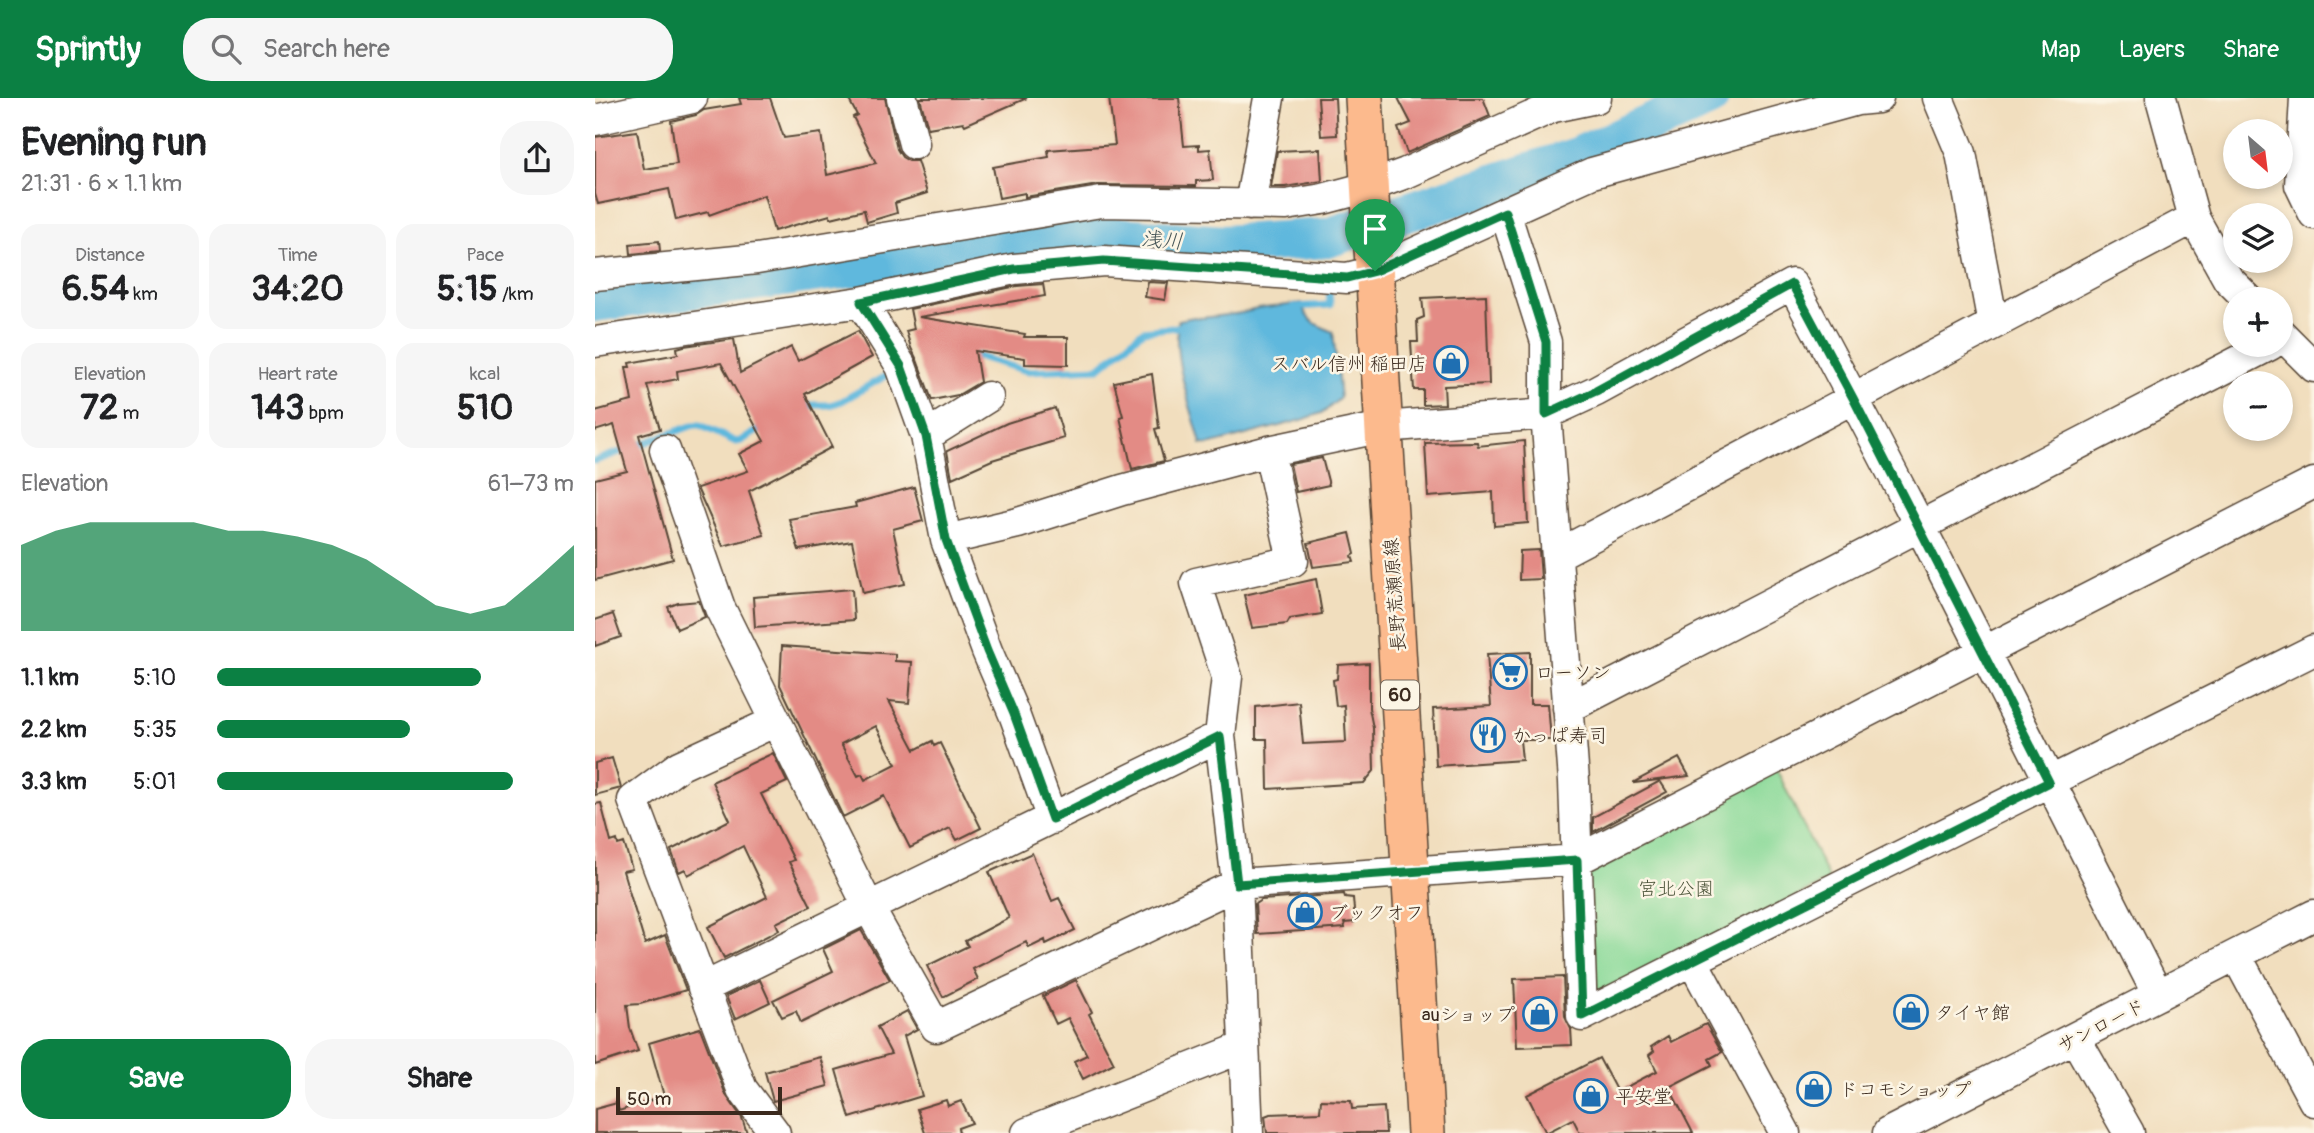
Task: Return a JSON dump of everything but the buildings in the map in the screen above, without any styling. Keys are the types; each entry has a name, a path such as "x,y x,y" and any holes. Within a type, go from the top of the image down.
{"main road":[{"name":"長野荒瀬原線","path":"1364,98 1426,1133"}],"street":[{"path":"595,120 691,98"},
{"path":"902,98 914,144"},
{"path":"1249,205 1269,98"},
{"path":"595,275 757,259 1101,202 1286,205 1369,192 1552,103 1596,98"},
{"path":"595,342 861,302 1014,269 1104,261 1347,278 1374,264 1505,212 1592,173 1857,100 1878,98"},
{"path":"1938,98 1961,153 1993,324"},
{"path":"2161,98 2194,218 2228,279 2236,287"},
{"path":"2305,98 2300,185 2312,206"},
{"path":"1505,212 1546,342 1546,414 1568,708 1582,1016 2314,650"},
{"path":"1557,555 2194,218"},
{"path":"946,540 1018,523 1122,490 1269,451 1383,426 1546,414 1596,391 1792,284 1919,526 2158,995"},
{"path":"861,302 901,366 926,436 946,540 1052,819"},
{"path":"2293,350 2314,367"},
{"path":"1568,708 2243,357"},
{"path":"926,436 988,397"},
{"path":"665,450 720,608 869,908 936,1027 1237,884 1577,860 2314,483"},
{"path":"1248,1133 1237,884 1220,736 1227,677 1196,583 1293,561 1269,451"},
{"path":"775,1133 742,1089 633,800 679,766 776,721"},
{"path":"703,988 1220,736"},
{"name":"サンロード","path":"1905,1129 2314,915"},
{"path":"2236,955 2314,1101"},
{"path":"1692,960 1785,1133"},
{"path":"2075,1038 2129,1133"},
{"path":"1027,1133 1244,1047"}],"green space":[{"name":"宮北公園","path":"1774,764 1829,880 1590,1003 1586,864"}],"water":[{"path":"1302,303 1309,318 1333,332 1340,398 1324,412 1302,420 1208,445 1201,444 1180,367 1178,320"}],"waterway":[{"name":"浅川","path":"595,302 963,253 1067,233 1223,245 1327,238 1577,157 1709,98"},
{"path":"1324,238 1327,249"},
{"path":"1293,307 1330,305 1329,290"},
{"path":"969,354 1027,371 1099,368 1143,331 1185,326"},
{"path":"803,405 830,405 842,401 889,374"},
{"path":"595,461 694,425 700,425 736,442 766,426"}],"place":[{"name":"スバル信州 稲田店","path":"1451,363"},
{"name":"ローソン","path":"1510,672"},
{"name":"かっぱ寿司","path":"1488,735"},
{"name":"ブックオフ","path":"1305,912"},
{"name":"タイヤ館","path":"1911,1012"},
{"name":"auショップ","path":"1540,1014"},
{"name":"ドコモショップ","path":"1814,1089"},
{"name":"平安堂","path":"1591,1096"}],"route":[{"path":"1505,212 1546,342 1546,414 1596,391 1792,284 2049,782 1582,1016 1577,860 1237,884 1220,736 1052,819 946,540 926,436 901,366 861,302 1014,269 1104,261 1347,278 1375,271 1505,212"}]}
